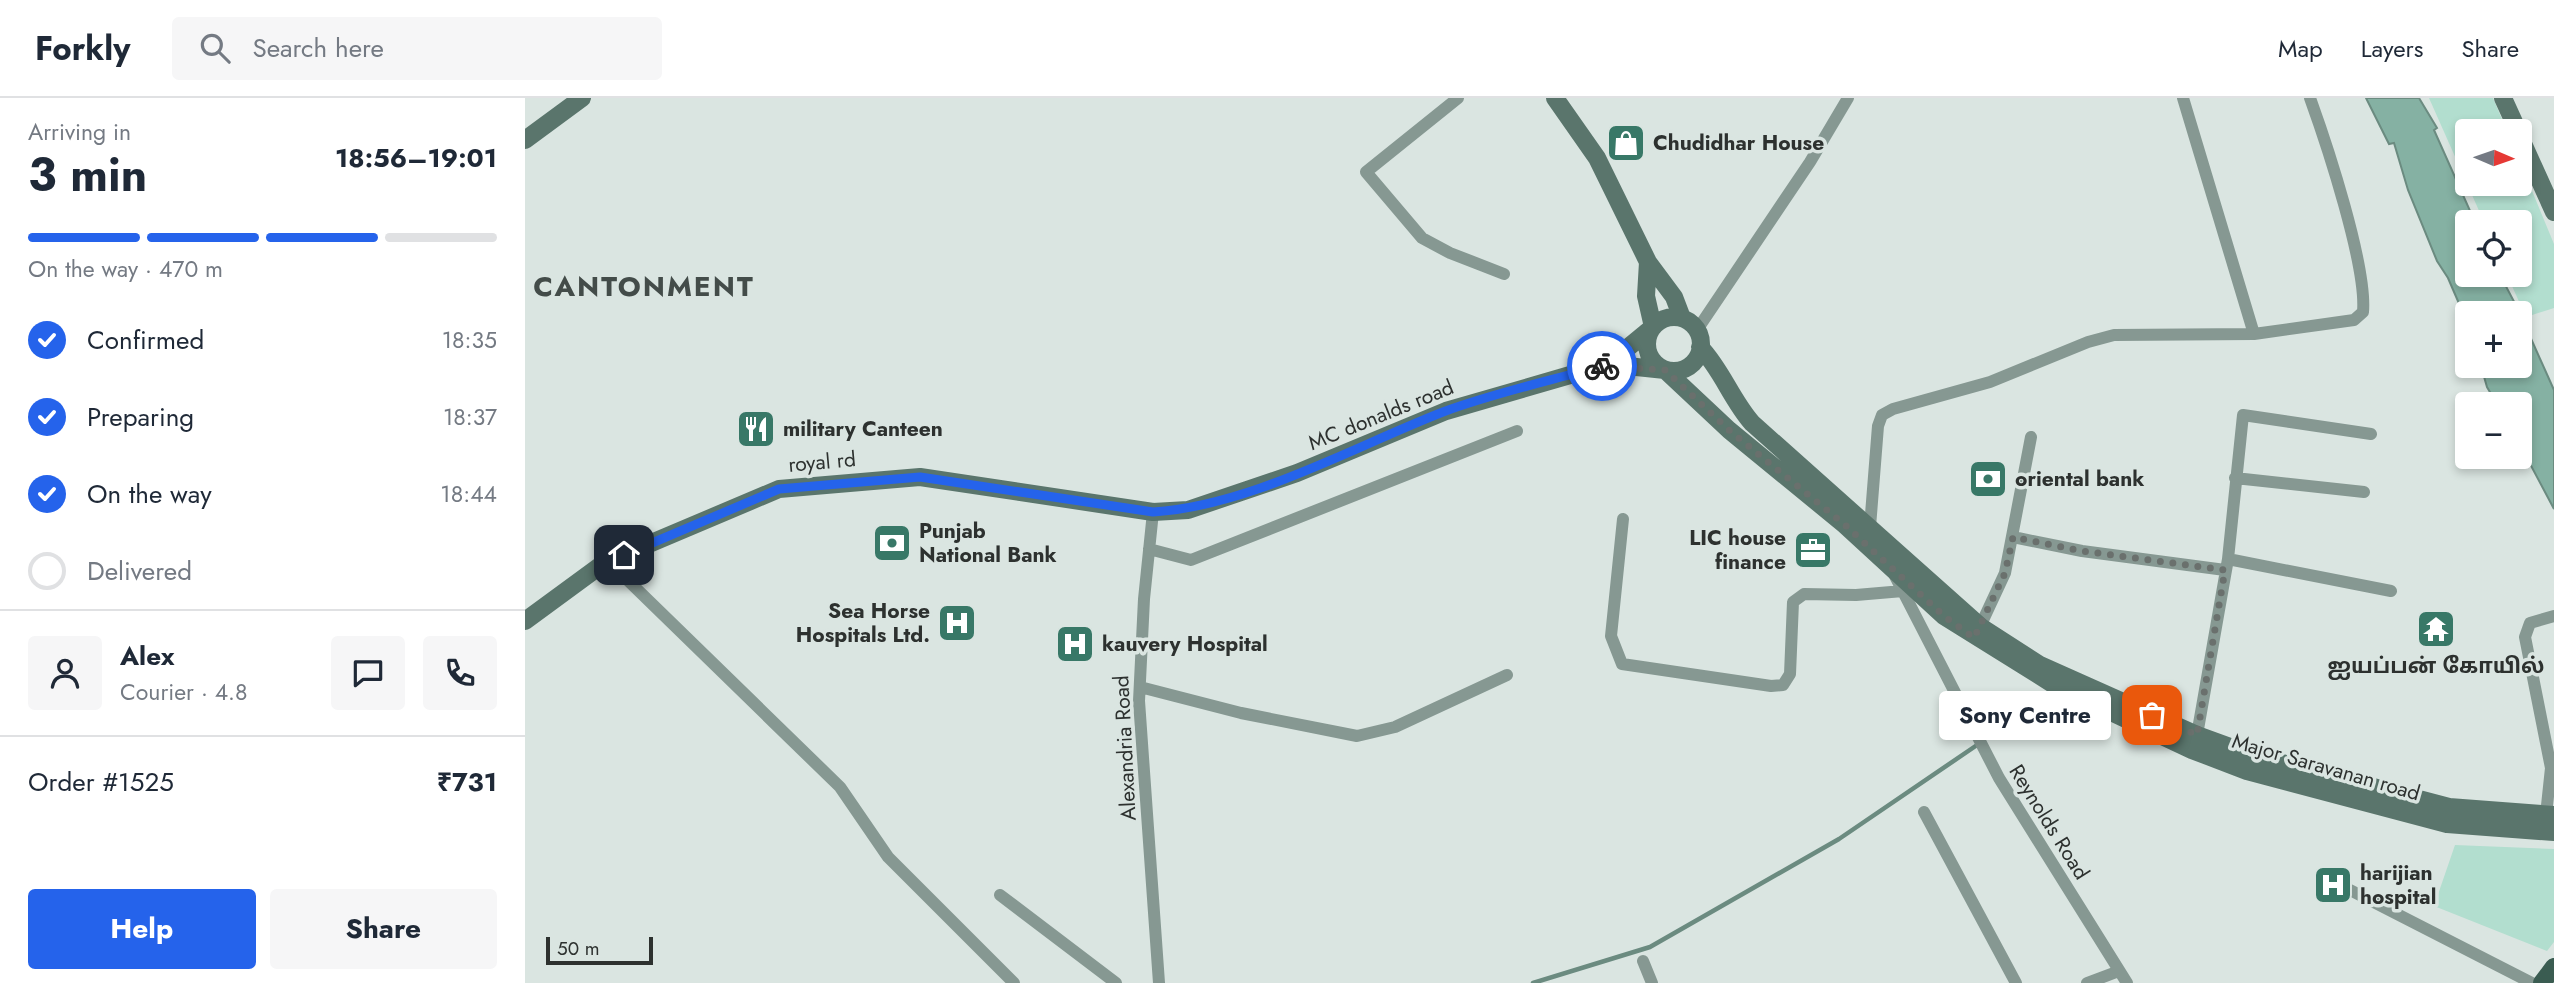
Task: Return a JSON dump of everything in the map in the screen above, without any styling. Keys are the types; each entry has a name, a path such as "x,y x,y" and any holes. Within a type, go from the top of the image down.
{"main road":[{"path":"525,140 582,98"},
{"path":"1555,98 1597,158 1648,262 1674,297 1682,318 1716,364 1740,409 1870,527 1977,632 2040,665 2197,735"},
{"path":"2503,98 2513,119"},
{"path":"2532,163 2554,212"},
{"path":"1648,262 1646,296 1653,327 1647,346 1656,365 1665,370 1686,369 1698,356 1699,339"},
{"path":"1608,364 1662,319 1682,318"},
{"name":"MC donalds road","path":"1153,512 1188,510 1297,473 1445,411 1608,364 1665,370"},
{"name":"Major Saravanan road","path":"1665,370 1729,430 1779,468 1944,616 1977,632 2056,686 2192,750 2247,772 2447,824 2554,832"},
{"name":"royal rd","path":"525,621 608,562 779,489 920,477 1153,512"},
{"name":"Major Saravanan road","path":"2197,735 2252,755 2404,797 2449,807 2550,815"},
{"path":"2542,983 2554,967"}],"street":[{"path":"1458,98 1366,172 1422,238 1450,253 1504,274"},
{"path":"1699,339 1848,98"},
{"path":"2183,98 2254,334"},
{"path":"1870,527 1878,426 1882,415 1893,409 1990,383 2088,342 2114,335 2254,334 2354,320 2363,312 2364,299 2349,230 2310,98"},
{"path":"2197,735 2226,564 2242,415 2371,434"},
{"path":"1149,549 1191,560 1517,431"},
{"path":"1977,632 2005,573 2031,437"},
{"path":"2235,478 2364,492"},
{"name":"Alexandria Road","path":"1153,512 1140,687 1159,983"},
{"path":"1623,519 1611,636 1622,664 1771,687 1783,685 1790,674 1793,602 1804,594 1856,595 1903,591"},
{"name":"Reynolds Road","path":"1870,527 1999,778 2127,983"},
{"path":"2013,537 2082,551 2226,564 2391,591"},
{"path":"608,562 840,787 888,857 1014,983"},
{"path":"2550,815 2552,768 2525,637 2530,623 2554,616"},
{"path":"1140,687 1241,713 1357,736 1395,727 1507,675"},
{"path":"1924,812 2016,983"},
{"path":"2350,891 2532,983"},
{"path":"1000,895 1116,983"},
{"path":"1643,961 1652,983"},
{"path":"2087,983 2119,971"}],"shaded area":[{"path":"2366,98 2419,98 2437,128 2434,130 2455,177 2455,196 2463,196 2470,210 2455,210 2455,287 2506,287 2514,301 2458,301 2437,261 2408,190 2394,143 2389,144"},
{"path":"2429,98 2493,98 2502,119 2455,119 2455,157"},
{"path":"2532,191 2554,244 2554,308 2532,315 2532,301 2519,301 2512,287 2532,287 2532,210 2479,210 2472,196 2532,196"},
{"path":"2532,341 2554,390 2554,509 2532,468 2532,392 2490,392 2484,378 2532,378"},
{"path":"2455,845 2554,849 2554,942 2547,951 2434,906"}],"waterway":[{"path":"1533,983 1650,947 1839,839 1980,743"}],"way so far":[{"path":"1602,366 1608,364 1665,370 1729,430 1779,468 1944,616 1974,638 2005,573 2013,537 2082,551 2225,570 2197,735 2152,715"}],"place":[{"name":"Chudidhar House","path":"1626,143"},
{"name":"military Canteen","path":"756,429"},
{"name":"oriental bank","path":"1988,479"},
{"name":"Punjab National Bank","path":"892,543"},
{"name":"LIC house finance","path":"1813,550"},
{"name":"Sea Horse Hospitals Ltd.","path":"957,623"},
{"name":"ஐயப்பன் கோயில்","path":"2436,629"},
{"name":"kauvery Hospital","path":"1075,644"},
{"name":"Sony Centre","path":"2152,715"},
{"name":"harijian hospital","path":"2333,885"}],"district":[{"name":"CANTONMENT","path":"644,286"}],"route":[{"path":"624,555 779,489 920,477 1153,512 1188,510 1297,473 1445,411 1602,366"}]}
